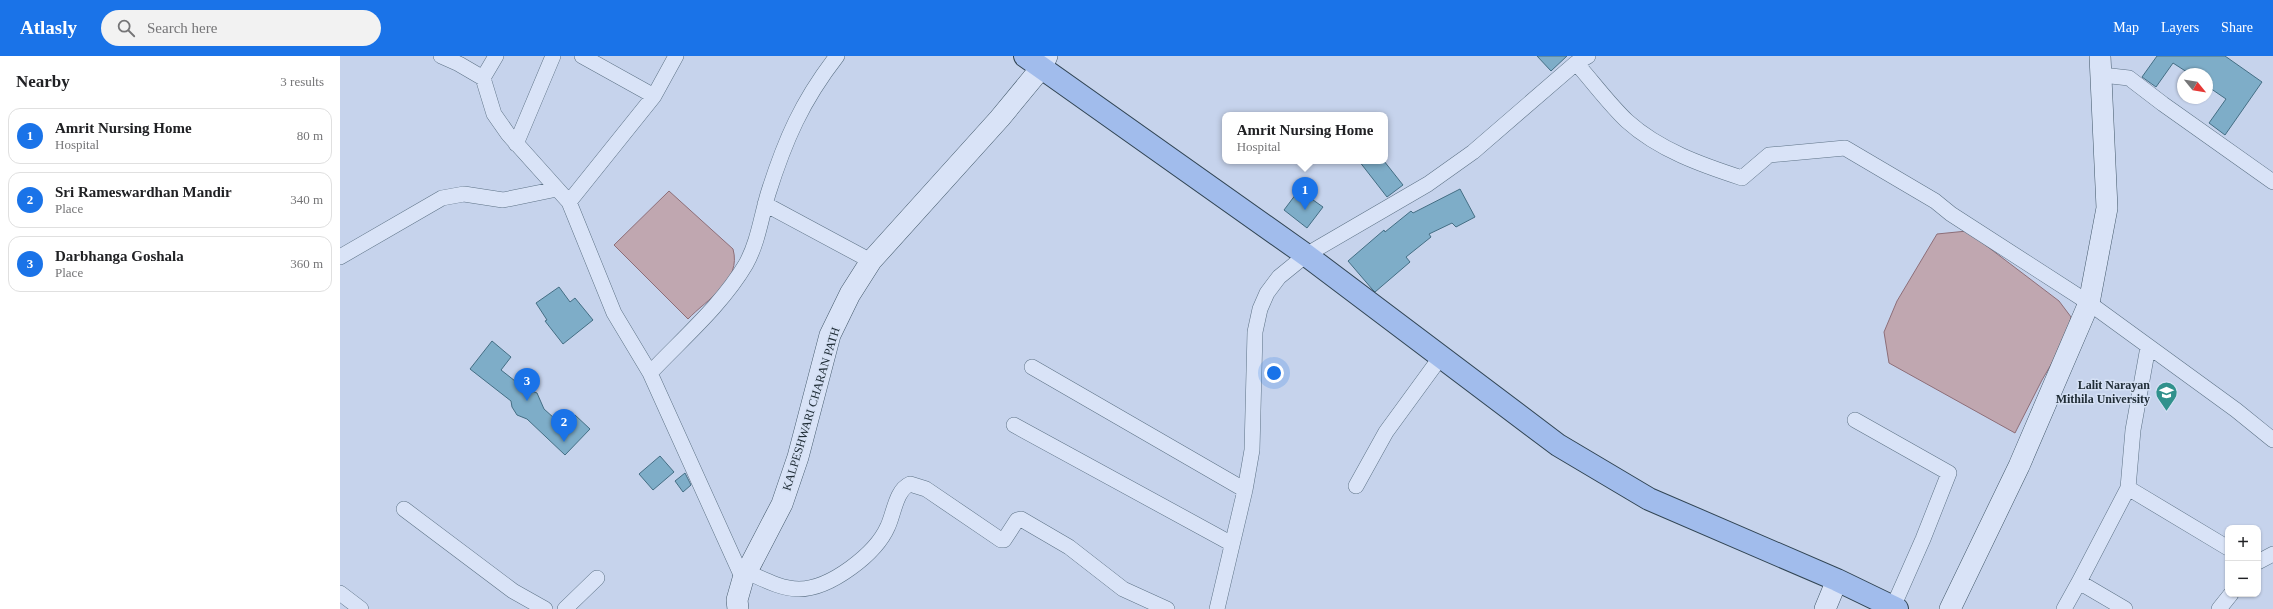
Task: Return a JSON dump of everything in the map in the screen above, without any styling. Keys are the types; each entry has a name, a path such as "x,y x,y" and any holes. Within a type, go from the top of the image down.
{"main road":[{"path":"1038,60 1306,255 1440,358 1558,445 1649,499 1836,580 1894,608"}],"street":[{"path":"441,56 459,64 483,78 494,114 516,144 569,202 614,313 650,373 745,575 798,589 811,588 828,581 853,566 880,539 889,525 899,495 902,490 910,484 926,489 1001,540 1004,540 1017,520 1024,520 1069,547 1123,589 1167,609"},
{"path":"483,78 496,56"},
{"path":"516,144 553,56"},
{"path":"582,56 654,96"},
{"path":"569,202 654,96 676,56"},
{"path":"650,373 730,288 746,263 758,236 765,204 779,161 799,114 815,85 837,56"},
{"path":"1217,609 1246,490 1252,450 1255,332 1260,309 1267,293 1279,277 1306,255 1428,184 1467,156 1585,58 1628,122 1693,162 1742,178 1769,155 1845,148 1935,201 1951,214 2089,303 2236,410 2273,440"},
{"name":"KALPESHWARI CHARAN PATH","path":"738,609 737,600 745,575 782,504 798,456 830,335 850,294 871,261 1000,118 1038,60"},
{"path":"1950,609 2019,466 2089,303 2107,208 2101,66 2129,78 2273,182"},
{"path":"340,257 442,198 464,194 503,200 557,189"},
{"path":"765,204 871,261"},
{"path":"2064,609 2128,488 2134,430 2148,347"},
{"path":"1356,486 1386,432 1440,358"},
{"path":"1032,367 1246,490"},
{"path":"1855,420 1948,473 1923,539 1894,608"},
{"path":"1014,425 1232,544"},
{"path":"2128,488 2225,546"},
{"path":"404,509 513,591 545,609"},
{"path":"2260,561 2273,554"},
{"path":"565,609 597,578"},
{"path":"1825,609 1836,580"},
{"path":"2079,582 2125,609"},
{"path":"340,593 361,609"},
{"path":"2219,609 2229,597"}],"shaded area":[{"path":"669,191 733,249 734,260 732,271 728,280 688,319 614,245"},
{"path":"1967,231 2059,301 2071,317 2066,339 2042,380 2015,433 1889,363 1884,332 1897,301 1937,234"}],"building":[{"path":"1537,56 1567,56 1551,71"},
{"path":"2157,56 2225,56 2262,82 2225,135 2209,123 2226,99 2213,90 2213,68 2181,68 2173,63 2156,87 2142,77"},
{"path":"1361,164 1386,164 1403,185 1387,197"},
{"path":"1460,189 1475,217 1456,227 1452,223 1429,234 1431,237 1406,257 1410,262 1375,292 1348,261 1384,230 1385,232 1411,211 1413,213"},
{"path":"1299,190 1323,207 1307,228 1284,210"},
{"path":"559,287 570,302 575,298 593,320 563,344 545,321 547,320 536,303"},
{"path":"492,341 511,357 501,370 524,388 537,393 544,409 564,427 575,415 590,429 565,455 527,419 517,415 512,407 511,401 470,369"},
{"path":"660,456 674,472 653,490 639,474"},
{"path":"685,473 691,485 683,492 675,481"}],"place":[{"name":"Amrit Nursing Home","path":"1305,210"},
{"name":"Darbhanga Goshala","path":"527,401"},
{"name":"Lalit Narayan Mithila University","path":"2166,412"},
{"name":"Sri Rameswardhan Mandir","path":"564,442"}]}
